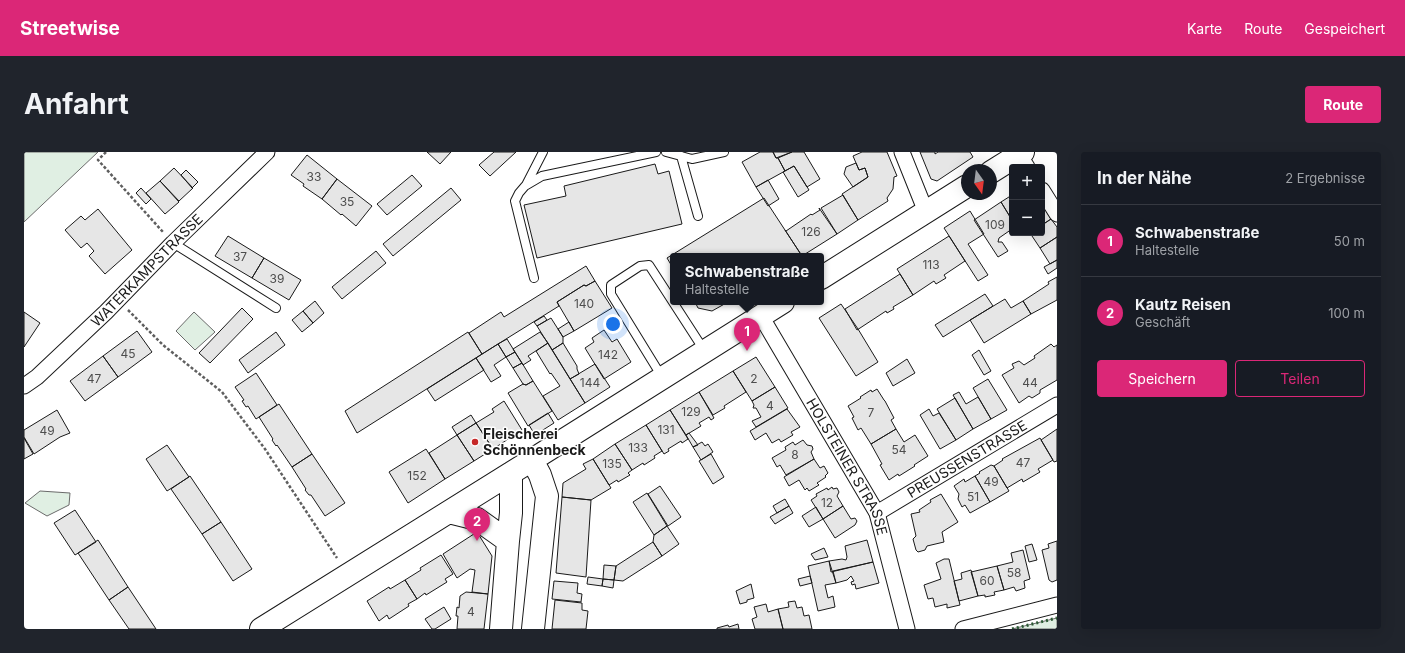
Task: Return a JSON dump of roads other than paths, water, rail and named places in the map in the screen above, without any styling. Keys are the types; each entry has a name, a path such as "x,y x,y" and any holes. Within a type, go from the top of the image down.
{"main road":[{"path":"997,169 1023,158"},
{"path":"824,276 961,190"},
{"path":"261,629 778,305"},
{"path":"532,460 540,475 547,496 533,629"},
{"path":"501,629 511,513 511,473"},
{"path":"448,512 477,519 508,541"}],"street":[{"name":"WATERKAMPSTRASSE","path":"24,386 37,377 118,301 173,243 267,152"},
{"path":"902,152 926,212"},
{"path":"1045,195 1057,214"},
{"name":"HOLSTEINER STRASSE","path":"761,316 877,513 907,629"},
{"name":"PREUSSENSTRASSE","path":"877,513 1057,404"},
{"path":"963,629 1057,605"}],"lane":[{"path":"534,278 515,201 525,186 543,152"},
{"path":"525,186 542,176 656,152"},
{"path":"666,152 692,159 724,152"},
{"path":"681,156 698,216"},
{"path":"173,243 276,308"},
{"path":"662,377 611,294 611,284 640,266 649,265 670,298"},
{"path":"675,305 704,351"}],"place":[{"name":"Schwabenstraße","path":"747,351"},
{"name":"Fleischerei Schönnenbeck","path":"475,442"},
{"name":"Kautz Reisen","path":"477,541"}]}
